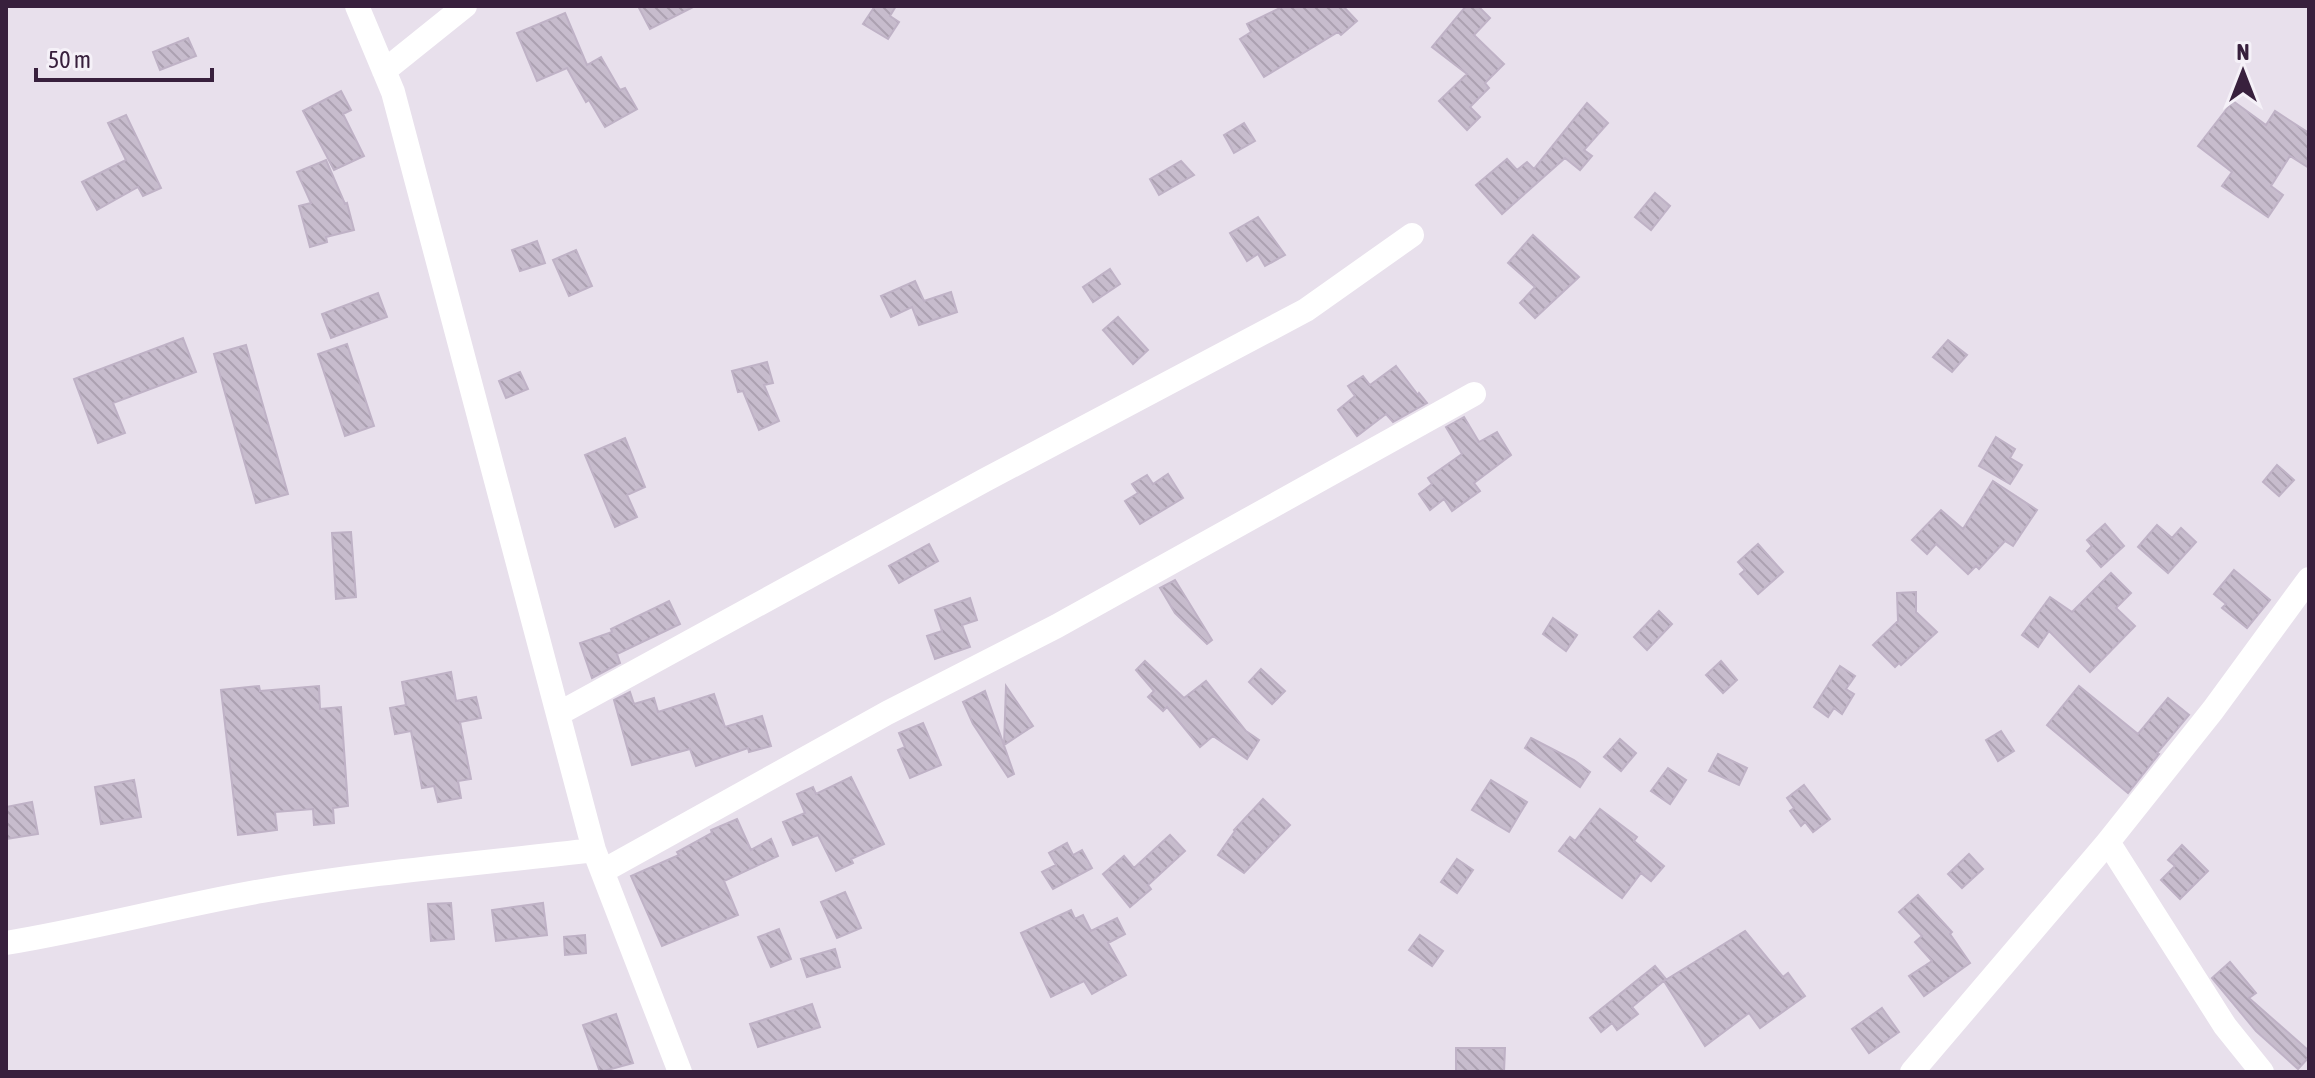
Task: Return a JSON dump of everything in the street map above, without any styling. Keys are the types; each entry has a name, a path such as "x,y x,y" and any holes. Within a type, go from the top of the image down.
{"street":[{"path":"357,6 393,92 598,861 680,1072"},
{"path":"384,71 465,6"},
{"path":"558,714 985,480 1306,310 1412,235"},
{"path":"6,943 312,883 598,861 1057,626 1474,394"},
{"path":"1912,1072 2108,842 2213,710 2309,579"},
{"path":"2108,842 2225,1026 2262,1072"}],"building":[{"path":"638,6 695,6 650,29"},
{"path":"875,6 896,6 890,16 899,22 888,39 863,24"},
{"path":"1284,6 1343,6 1357,21 1341,35 1338,32 1264,77 1240,39 1251,32 1247,24"},
{"path":"1466,6 1478,6 1490,18 1474,35 1504,64 1485,83 1489,88 1470,107 1480,117 1467,130 1439,101 1467,74 1432,47"},
{"path":"565,13 587,65 601,57 620,90 625,88 637,109 605,127 589,100 586,102 567,68 537,81 517,33"},
{"path":"188,38 196,56 160,70 153,52"},
{"path":"341,91 351,110 343,114 364,156 334,170 303,111"},
{"path":"2233,101 2266,125 2275,111 2309,133 2309,168 2290,156 2271,186 2283,195 2268,217 2222,186 2232,172 2198,146"},
{"path":"1587,103 1608,123 1584,150 1592,156 1580,170 1565,158 1502,214 1476,185 1507,159 1517,170 1527,162 1534,169"},
{"path":"126,115 161,188 143,196 138,187 97,210 82,182 126,160 108,123"},
{"path":"1244,123 1255,141 1234,153 1224,135"},
{"path":"326,160 347,203 354,230 326,237 327,242 310,247 299,206 311,203 297,172"},
{"path":"1181,161 1194,175 1159,195 1150,179"},
{"path":"1655,193 1670,206 1651,230 1635,217"},
{"path":"1258,217 1285,255 1265,266 1258,254 1247,261 1230,233"},
{"path":"1533,235 1579,277 1535,318 1520,303 1535,287 1508,263"},
{"path":"537,241 545,263 520,271 512,250"},
{"path":"576,250 592,286 569,296 553,260"},
{"path":"1110,269 1120,284 1093,302 1083,287"},
{"path":"915,281 924,301 951,292 957,312 919,325 912,307 891,317 881,296"},
{"path":"378,293 387,317 331,338 322,314"},
{"path":"1118,317 1148,350 1133,364 1103,330"},
{"path":"183,338 196,372 113,403 125,433 98,443 74,379"},
{"path":"1948,340 1967,355 1952,372 1933,357"},
{"path":"347,344 374,426 345,436 318,354"},
{"path":"246,345 288,494 256,503 214,354"},
{"path":"767,362 773,383 764,385 779,421 759,430 743,391 738,392 732,371"},
{"path":"1396,366 1427,403 1393,422 1386,414 1357,436 1338,410 1355,396 1348,386 1363,376 1370,385"},
{"path":"520,372 528,389 506,398 499,381"},
{"path":"1464,417 1479,442 1497,432 1511,455 1474,483 1480,491 1452,511 1444,499 1430,510 1419,494 1432,484 1428,478 1462,454 1446,427"},
{"path":"1996,437 2015,449 2010,458 2022,465 2010,484 1979,466"},
{"path":"625,438 645,487 627,495 637,517 615,527 585,455"},
{"path":"2277,465 2294,480 2279,496 2263,482"},
{"path":"1168,474 1183,498 1140,524 1125,501 1138,493 1132,484 1147,475 1153,484"},
{"path":"1993,481 2037,510 2013,546 2005,541 1979,569 1976,566 1968,574 1936,544 1927,554 1912,540 1941,510 1963,529"},
{"path":"2105,524 2124,546 2101,567 2087,551 2092,546 2087,540"},
{"path":"2157,525 2172,538 2181,528 2196,542 2168,573 2138,547"},
{"path":"351,532 356,597 336,599 332,533"},
{"path":"929,544 938,561 899,583 889,566"},
{"path":"1758,544 1783,572 1758,594 1740,574 1745,570 1738,562"},
{"path":"2234,570 2270,600 2247,628 2222,608 2226,604 2214,594"},
{"path":"2111,573 2131,593 2116,608 2135,626 2090,672 2049,631 2038,647 2022,635 2050,597 2072,612"},
{"path":"1175,580 1212,640 1207,644 1175,613 1160,588"},
{"path":"1916,592 1916,612 1937,632 1895,667 1873,645 1898,621 1897,593"},
{"path":"970,598 977,620 962,625 970,647 935,659 927,636 942,631 935,610"},
{"path":"669,601 680,624 617,654 620,663 592,678 580,643 612,632 611,629"},
{"path":"1659,611 1672,624 1647,650 1634,637"},
{"path":"1553,618 1577,635 1566,651 1543,634"},
{"path":"1145,661 1184,698 1206,681 1246,731 1259,740 1247,759 1213,736 1200,747 1167,707 1163,711 1148,697 1154,691 1136,670"},
{"path":"1721,661 1737,680 1723,693 1706,675"},
{"path":"1840,666 1855,676 1846,689 1854,694 1842,714 1834,708 1828,717 1814,707"},
{"path":"1261,669 1285,691 1272,704 1249,682"},
{"path":"451,672 456,701 476,697 481,718 460,722 471,779 458,781 461,798 438,802 434,786 422,788 411,731 395,734 390,708 406,705 402,682"},
{"path":"259,686 260,691 319,686 320,709 341,707 348,806 333,808 334,823 314,825 313,809 275,812 277,830 238,835 221,690"},
{"path":"1006,686 1033,726 1004,745"},
{"path":"2079,686 2138,734 2168,698 2189,715 2128,793 2047,725"},
{"path":"985,691 1014,774 1008,777 973,724 963,702"},
{"path":"630,692 634,704 654,698 658,712 714,694 725,727 762,716 771,746 749,752 748,748 696,766 690,749 632,765 614,700"},
{"path":"923,723 941,765 910,778 898,750 905,747 899,733"},
{"path":"2001,731 2014,751 1998,761 1986,740"},
{"path":"1531,738 1574,760 1590,772 1580,787 1525,748"},
{"path":"1620,739 1636,753 1621,771 1604,757"},
{"path":"1718,754 1747,768 1739,785 1709,771"},
{"path":"1668,768 1686,780 1670,804 1651,791"},
{"path":"851,777 884,844 851,859 853,863 836,871 818,835 793,845 783,822 805,813 797,794 813,787 816,794"},
{"path":"134,780 141,817 101,824 95,787"},
{"path":"1491,780 1527,802 1509,832 1472,810"},
{"path":"1804,785 1830,819 1813,832 1805,822 1801,826 1790,811 1794,808 1787,798"},
{"path":"1263,799 1290,825 1244,873 1218,855 1234,830"},
{"path":"32,802 38,834 6,839 6,807"},
{"path":"1600,809 1637,837 1634,841 1664,866 1651,881 1641,873 1622,898 1559,851 1570,837 1575,841"},
{"path":"737,819 751,850 771,839 778,856 724,881 738,915 662,946 631,876 679,855 677,852 712,833 711,830"},
{"path":"1170,835 1185,851 1148,885 1151,889 1130,907 1103,874 1124,856 1134,868"},
{"path":"1067,843 1073,855 1082,850 1092,868 1053,889 1042,872 1056,865 1049,853"},
{"path":"2182,845 2208,871 2180,899 2161,880 2175,866 2168,860"},
{"path":"1969,854 1983,869 1962,888 1948,874"},
{"path":"1457,859 1473,870 1457,893 1441,882"},
{"path":"845,892 861,928 837,938 821,902"},
{"path":"1918,895 1952,932 1950,934 1970,963 1924,996 1909,976 1932,961 1915,942 1922,936 1899,912"},
{"path":"451,903 454,939 431,941 428,904"},
{"path":"543,903 547,935 496,941 492,910"},
{"path":"1071,910 1075,919 1083,915 1091,931 1117,918 1125,934 1108,943 1126,975 1092,994 1084,981 1051,997 1021,933"},
{"path":"779,929 791,959 771,967 758,937"},
{"path":"1745,931 1783,977 1788,973 1805,996 1760,1028 1749,1013 1705,1046 1664,981"},
{"path":"585,935 586,953 565,955 564,937"},
{"path":"1420,935 1443,951 1432,966 1409,950"},
{"path":"835,949 840,967 807,977 801,959"},
{"path":"2230,962 2256,993 2249,998 2309,1051 2309,1057 2298,1069 2256,1031 2212,978"},
{"path":"1655,966 1666,979 1632,1007 1638,1014 1617,1030 1612,1023 1601,1032 1590,1018"},
{"path":"812,1004 820,1027 758,1047 750,1024"},
{"path":"1882,1008 1899,1032 1869,1053 1852,1029"},
{"path":"616,1014 633,1063 600,1072 583,1025"},
{"path":"1456,1048 1505,1048 1504,1072 1456,1071"}]}
